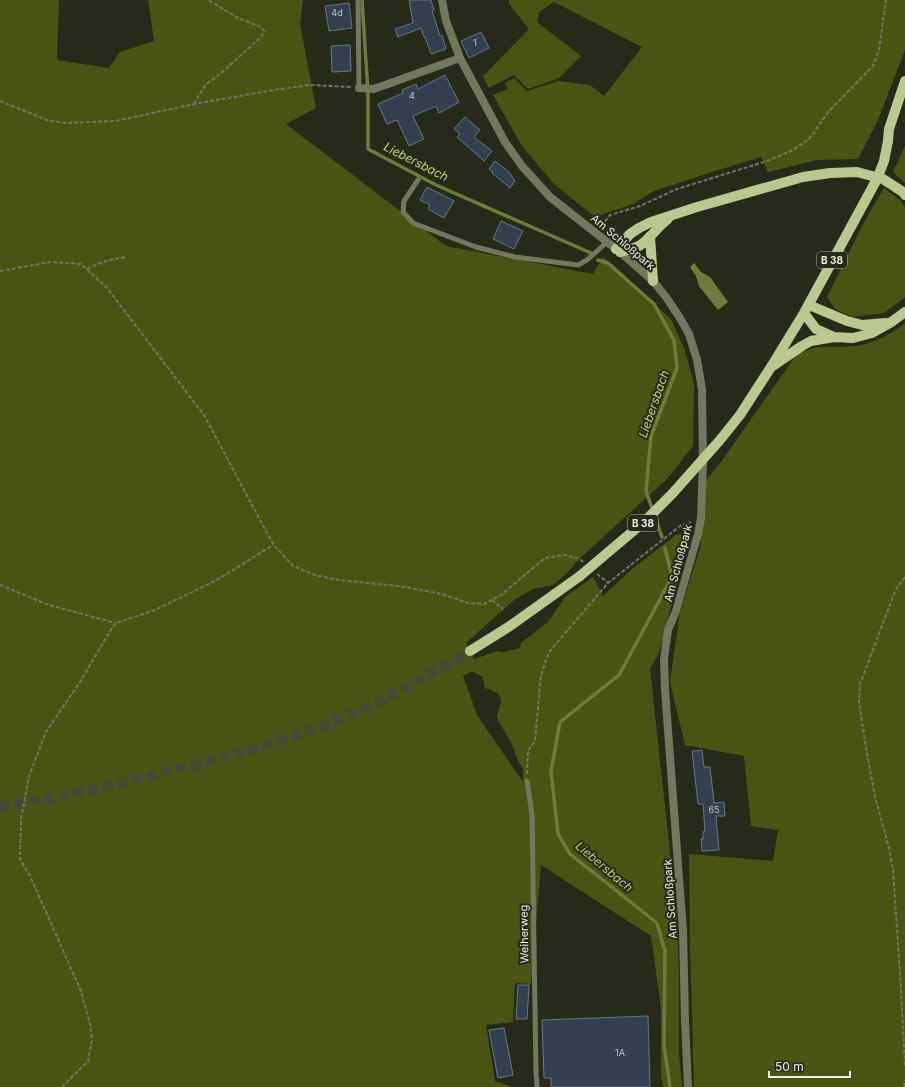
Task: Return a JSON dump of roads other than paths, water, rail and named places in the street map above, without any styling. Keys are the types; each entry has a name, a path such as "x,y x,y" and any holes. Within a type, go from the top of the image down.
{"main road":[{"name":"B 38","path":"470,651 510,626 580,576 645,521 672,494 740,415 806,309 877,179 884,161 890,129 905,82"},
{"path":"618,250 630,234 651,222 803,177 830,173 857,172 883,179 905,194"},
{"path":"618,250 638,246 663,223 676,214"},
{"path":"650,236 653,281"},
{"path":"806,309 847,322 862,325 890,323"},
{"path":"806,309 816,329 834,338"},
{"path":"771,367 802,346 811,342 834,338 854,338 872,333 890,323 905,312"}],"street":[{"name":"Am Schloßpark","path":"442,0 446,21 460,58 505,142 522,166 550,197 618,250 653,281 666,297 689,334 697,360 702,389 703,424 701,518 698,534 676,610 668,630 664,659 683,931 688,1087"},
{"path":"359,88 374,89 460,58"}],"lane":[{"path":"358,0 359,88"},
{"path":"418,180 404,201 403,212 413,223 476,247 515,257 578,265 587,260 606,242"},
{"name":"Weiherweg","path":"527,780 532,814 537,1087"}],"waterway":[{"name":"Liebersbach","path":"362,0 368,93 368,149 436,185 591,253"},
{"name":"Liebersbach","path":"598,260 608,263 654,304 674,340 677,368 651,436 646,491 662,537"},
{"name":"Liebersbach","path":"665,548 672,577 619,675 560,722 551,771 558,834 570,854 657,923 665,951 664,1045 670,1087"}],"tunnel":[{"path":"0,807 154,775 218,759 282,740 362,709 417,681 470,651"}]}
